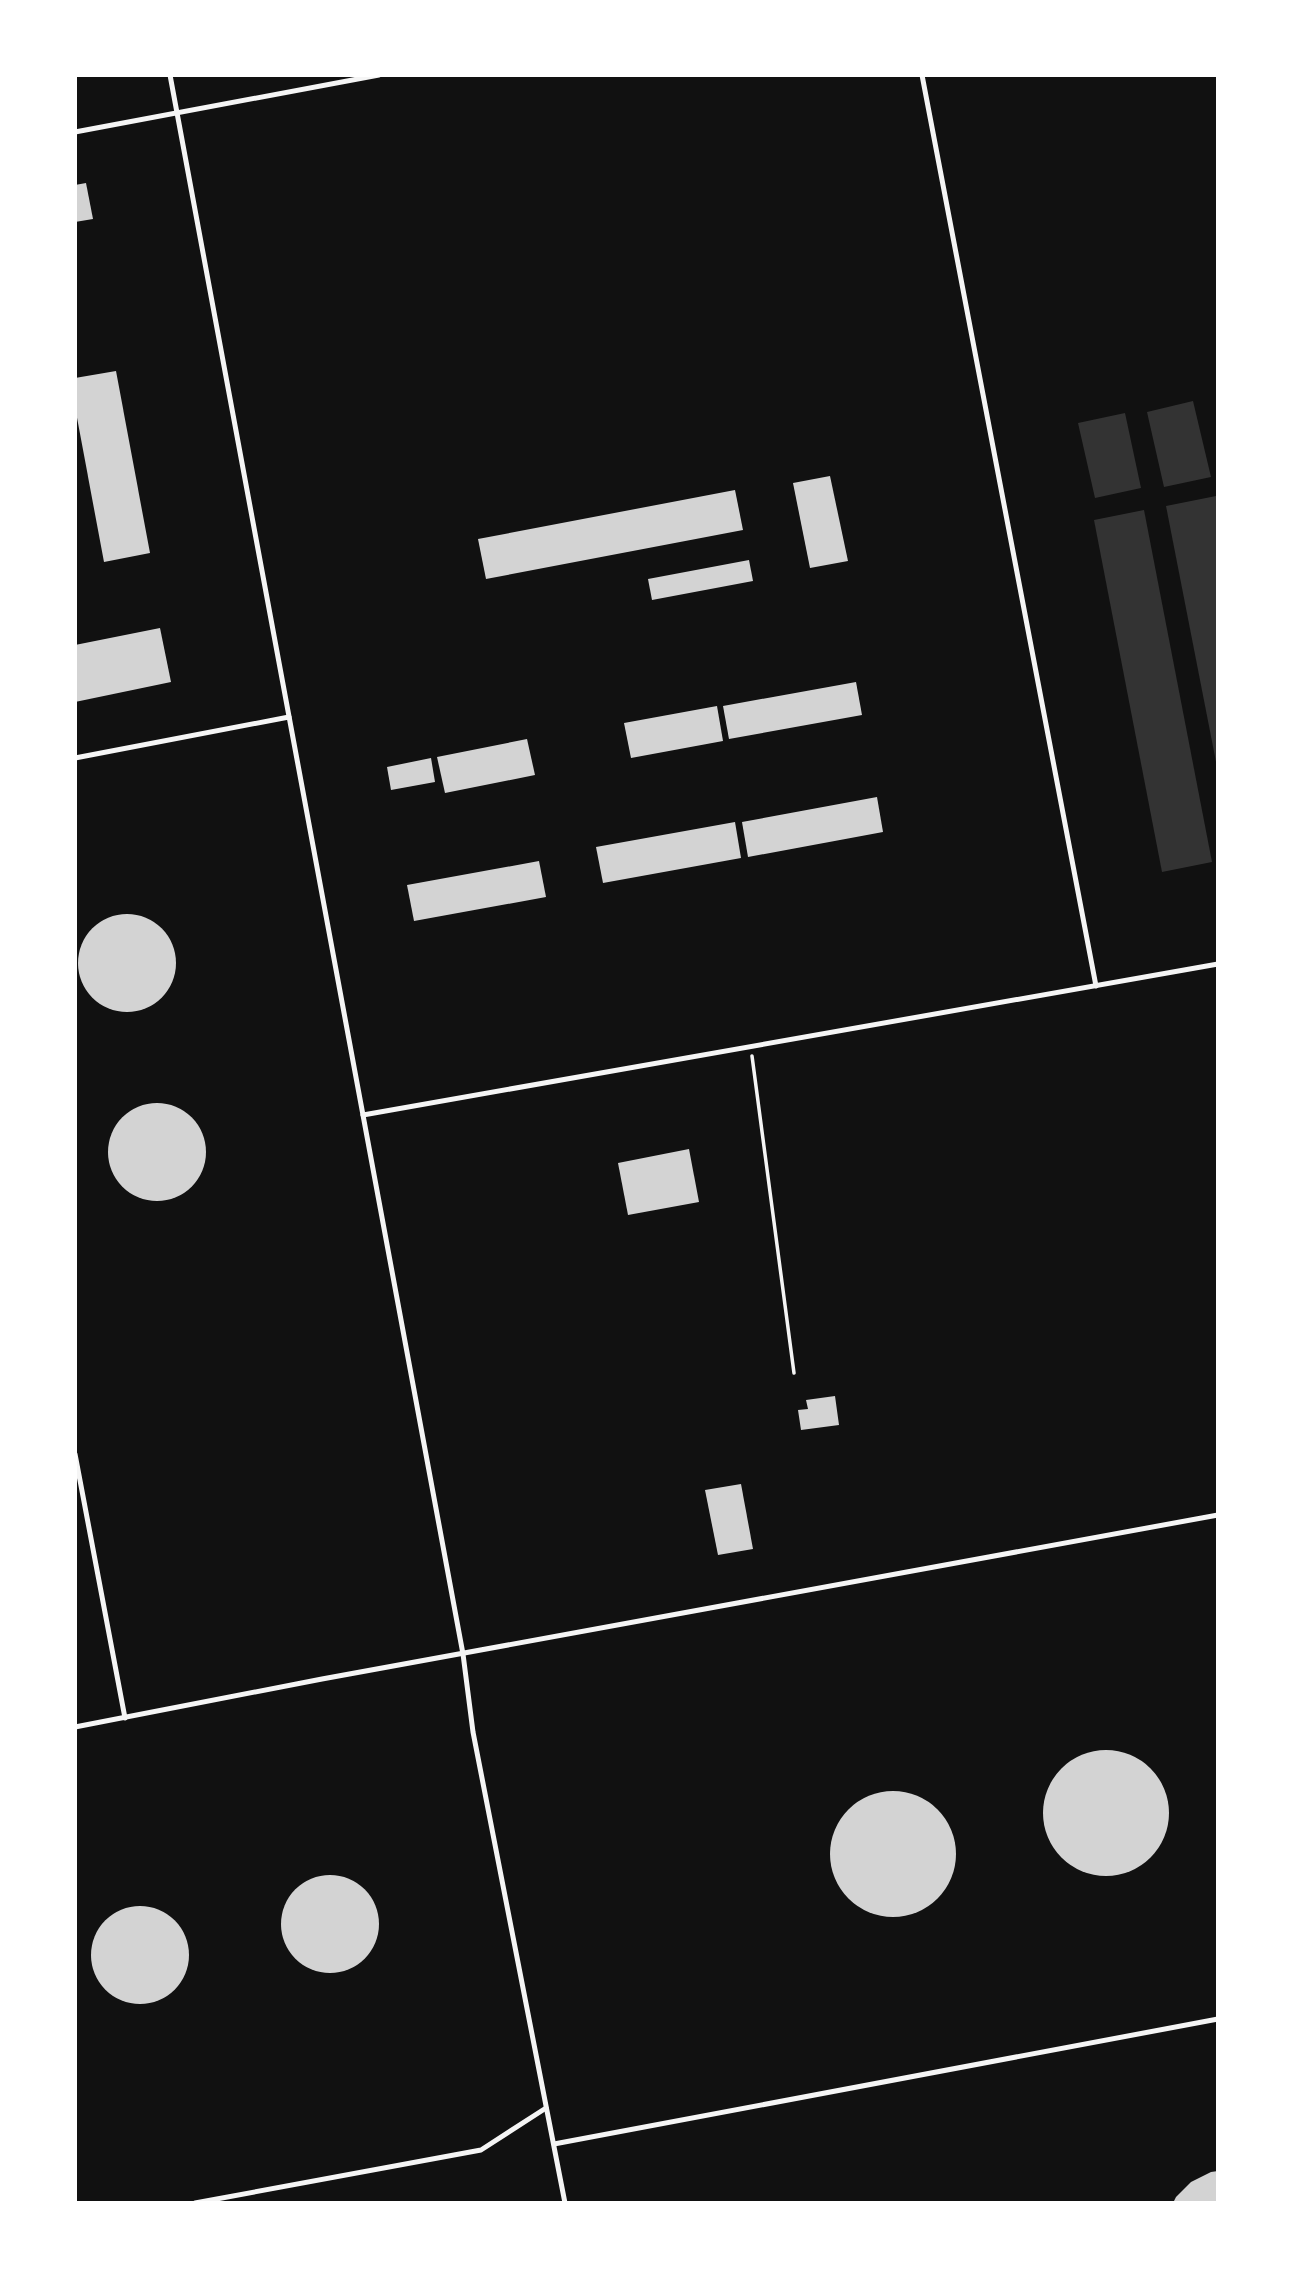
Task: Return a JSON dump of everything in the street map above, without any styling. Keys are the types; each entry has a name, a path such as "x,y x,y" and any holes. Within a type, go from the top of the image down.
{"lane":[{"path":"170,75 463,1654 473,1732 565,2203"},
{"path":"75,132 379,75"},
{"path":"922,75 1097,986"},
{"path":"75,758 289,717"},
{"path":"363,1115 1218,964"},
{"path":"75,1454 125,1718"},
{"path":"75,1727 1218,1515"},
{"path":"554,2144 1218,2019"},
{"path":"195,2203 481,2150 547,2108"}],"path":[{"path":"751,1047 794,1373"}],"shaded area":[{"path":"1193,401 1211,477 1164,487 1147,412"},
{"path":"1125,413 1141,488 1095,498 1078,423"},
{"path":"1216,496 1218,505 1218,772 1166,506"},
{"path":"1144,510 1212,862 1162,872 1094,520"}],"building":[{"path":"86,183 93,219 75,222 75,185"},
{"path":"116,371 150,553 104,562 75,407 75,378"},
{"path":"830,476 848,561 810,568 793,483"},
{"path":"735,490 743,530 486,579 478,539"},
{"path":"749,560 753,581 652,600 648,579"},
{"path":"160,628 171,682 75,702 75,645"},
{"path":"856,682 862,715 729,739 723,706"},
{"path":"717,706 723,741 631,758 624,723"},
{"path":"527,739 535,775 445,793 437,757"},
{"path":"431,758 435,782 391,790 387,767"},
{"path":"877,797 883,832 748,857 742,822"},
{"path":"735,822 741,858 603,883 596,847"},
{"path":"539,861 546,897 414,921 407,885"},
{"path":"127,914 146,918 161,929 172,944 176,963 172,982 161,997 146,1008 127,1012 108,1008 93,997 82,982 78,963 82,944 93,929 108,918"},
{"path":"157,1103 176,1107 191,1118 202,1133 206,1152 202,1171 191,1186 176,1197 157,1201 138,1197 123,1186 112,1171 108,1152 112,1133 123,1118 138,1107"},
{"path":"689,1149 699,1202 628,1215 618,1163"},
{"path":"835,1396 839,1425 801,1430 798,1410 808,1409 806,1400"},
{"path":"741,1484 753,1549 718,1555 705,1490"},
{"path":"1106,1750 1130,1755 1151,1768 1164,1789 1169,1813 1164,1837 1151,1858 1130,1871 1106,1876 1082,1871 1061,1858 1048,1837 1043,1813 1048,1789 1061,1768 1082,1755"},
{"path":"893,1791 917,1796 938,1809 951,1830 956,1854 951,1878 938,1899 917,1912 893,1917 869,1912 848,1899 835,1878 830,1854 835,1830 848,1809 869,1796"},
{"path":"330,1875 349,1879 364,1890 375,1905 379,1924 375,1943 364,1958 349,1969 330,1973 311,1969 296,1958 285,1943 281,1924 285,1905 296,1890 311,1879"},
{"path":"140,1906 159,1910 174,1921 185,1936 189,1955 185,1974 174,1989 159,2000 140,2004 121,2000 106,1989 95,1974 91,1955 95,1936 106,1921 121,1910"},
{"path":"1218,2171 1218,2203 1173,2203 1191,2182"}]}
